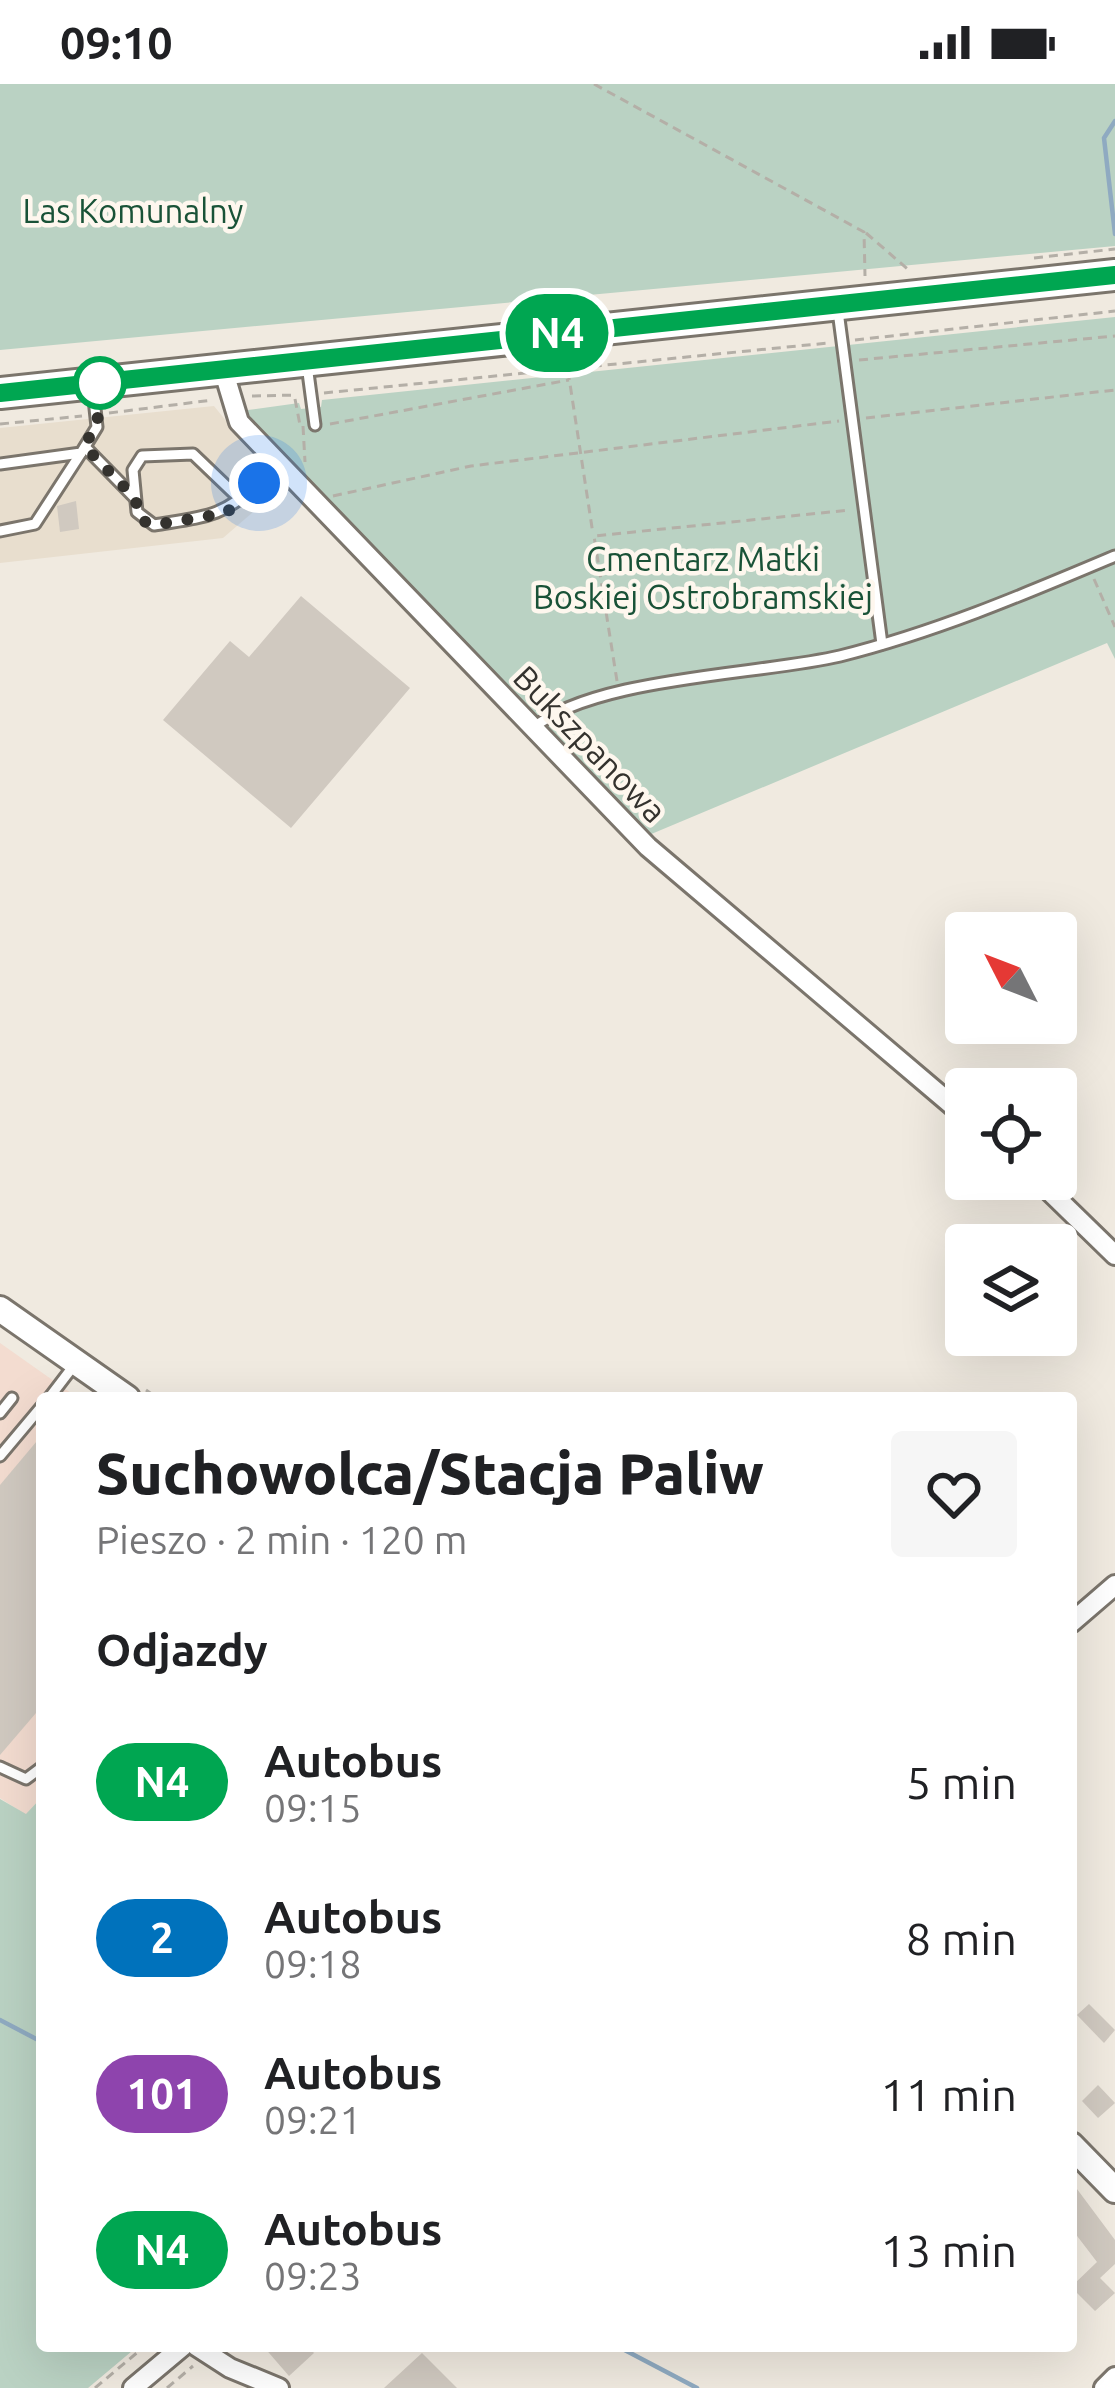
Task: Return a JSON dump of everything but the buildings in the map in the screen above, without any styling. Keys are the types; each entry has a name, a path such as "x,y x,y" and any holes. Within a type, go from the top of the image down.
{"highway":[{"path":"0,393 95,399 226,384 306,360 1115,275"}],"street":[{"name":"Bukszpanowa","path":"226,384 239,422 648,847 945,1100"},
{"path":"1059,1200 1115,1255"},
{"path":"0,1309 118,1392"},
{"path":"1077,1618 1115,1585"},
{"path":"1077,2151 1115,2190"},
{"path":"133,2388 176,2352"},
{"path":"203,2352 279,2388"},
{"path":"1104,2388 1115,2377"}],"lane":[{"path":"836,304 882,644"},
{"path":"306,360 315,425"},
{"path":"0,531 35,524 83,450 95,399"},
{"path":"0,464 83,450"},
{"path":"83,450 134,497"},
{"path":"241,500 193,454 176,452 137,461 134,497 143,521 154,525 226,513 241,500 259,483"},
{"path":"531,729 558,712 619,694 882,644 987,610 1115,556"},
{"path":"54,1392 76,1362"},
{"path":"0,1413 12,1398"},
{"path":"0,1456 36,1415"},
{"path":"0,1767 26,1779 36,1772"}],"path":[{"path":"594,84 864,232 911,272"},
{"path":"864,232 865,277"},
{"path":"0,424 95,399 226,384 310,394 1115,311"},
{"path":"845,361 1115,337"},
{"path":"568,370 619,694"},
{"path":"300,427 569,380"},
{"path":"326,494 580,451 1115,390"},
{"path":"295,395 307,471"},
{"path":"594,536 864,508"},
{"path":"1089,567 1115,627"},
{"path":"95,2388 138,2352"},
{"path":"167,2388 200,2352"}],"shaded area":[{"path":"214,406 281,488 223,538 0,563 0,428"},
{"path":"0,1343 69,1392 36,1392 36,1804 26,1815 0,1798"}],"green space":[{"name":"Las Komunalny","path":"0,84 1115,84 1115,246 0,350"},
{"name":"Cmentarz Matki Boskiej Ostrobramskiej","path":"1115,317 1115,659 1107,643 649,835 248,419 248,410 299,403 301,409 321,407 322,400"},
{"path":"0,1799 26,1814 36,1803 36,2352 131,2352 88,2388 0,2388"}],"waterway":[{"path":"1115,121 1104,138 1115,234"},
{"path":"0,2020 36,2039"},
{"path":"628,2352 697,2388"}],"bus line":[{"name":"N4","path":"0,393 1115,275"}],"route":[{"path":"100,383 92,384 99,415 85,447 134,497 143,521 154,525 226,513 259,483"}]}
